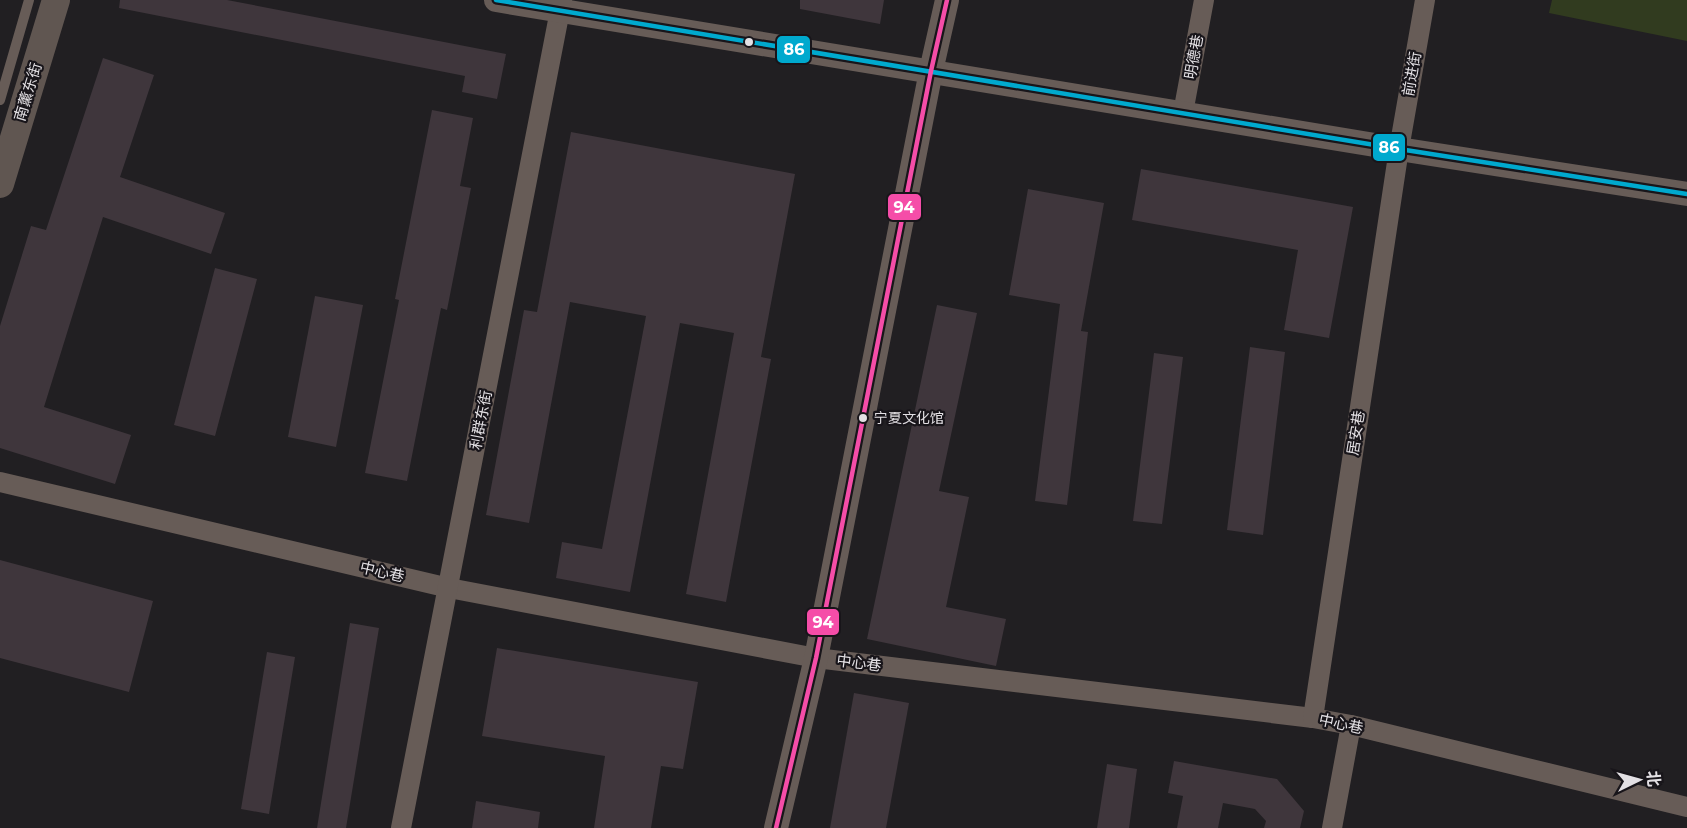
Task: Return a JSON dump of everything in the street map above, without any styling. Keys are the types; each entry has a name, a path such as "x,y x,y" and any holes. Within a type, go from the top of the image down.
{"main road":[{"name":"南薰东街","path":"0,184 56,0"}],"street":[{"path":"496,0 561,5 932,71 1399,149 1687,194"},
{"path":"776,828 816,657 947,0"},
{"name":"明德巷","path":"1183,113 1204,0"},
{"name":"前进街","path":"1399,149 1425,0"},
{"name":"利群东街","path":"402,828 561,5"},
{"name":"居安巷","path":"1313,718 1399,149"},
{"name":"中心巷","path":"0,482 449,588 816,657 1313,718 1351,725 1687,807"},
{"path":"1332,828 1351,725"}],"lane":[{"path":"0,100 29,0"}],"green space":[{"path":"1552,0 1687,0 1687,41 1549,13"}],"building":[{"path":"120,0 227,0 506,54 497,99 462,92 465,76 119,8"},
{"path":"800,0 884,0 880,24 800,9"},
{"path":"103,58 154,75 120,177 225,213 211,254 103,217 44,407 131,435 115,484 0,448 0,326 31,226 46,230"},
{"path":"432,110 473,118 460,186 471,188 447,310 441,308 407,481 365,473 399,300 395,299"},
{"path":"571,132 795,174 761,357 771,359 726,602 686,594 734,333 680,323 630,592 556,578 562,542 602,549 646,316 570,302 529,523 486,515 524,310 537,312"},
{"path":"1141,169 1353,207 1329,338 1284,330 1298,250 1132,220"},
{"path":"1028,189 1104,203 1081,331 1088,332 1067,505 1035,501 1060,304 1009,295"},
{"path":"215,268 257,279 215,436 174,425"},
{"path":"315,296 363,305 336,447 288,437"},
{"path":"937,305 977,313 939,491 969,497 946,607 1006,619 996,666 867,639"},
{"path":"1250,347 1285,352 1263,535 1227,530"},
{"path":"1154,353 1183,357 1162,524 1133,521"},
{"path":"0,560 153,601 129,692 0,658"},
{"path":"350,623 379,628 346,828 317,828"},
{"path":"497,648 698,682 683,769 661,766 651,828 594,828 605,756 482,736"},
{"path":"267,652 295,657 269,814 241,809"},
{"path":"854,693 909,703 886,828 830,828"},
{"path":"1174,761 1277,779 1304,811 1300,828 1264,828 1266,821 1255,809 1223,803 1218,828 1177,828 1183,796 1168,793"},
{"path":"1107,764 1137,769 1129,828 1097,828"},
{"path":"476,801 540,812 538,828 472,828"}],"transit line":[{"name":"86","path":"496,0 1399,149 1687,194"},
{"name":"94","path":"776,828 816,658 931,71 947,0"}],"place":[{"name":"宁夏文化馆","path":"863,418"}]}
